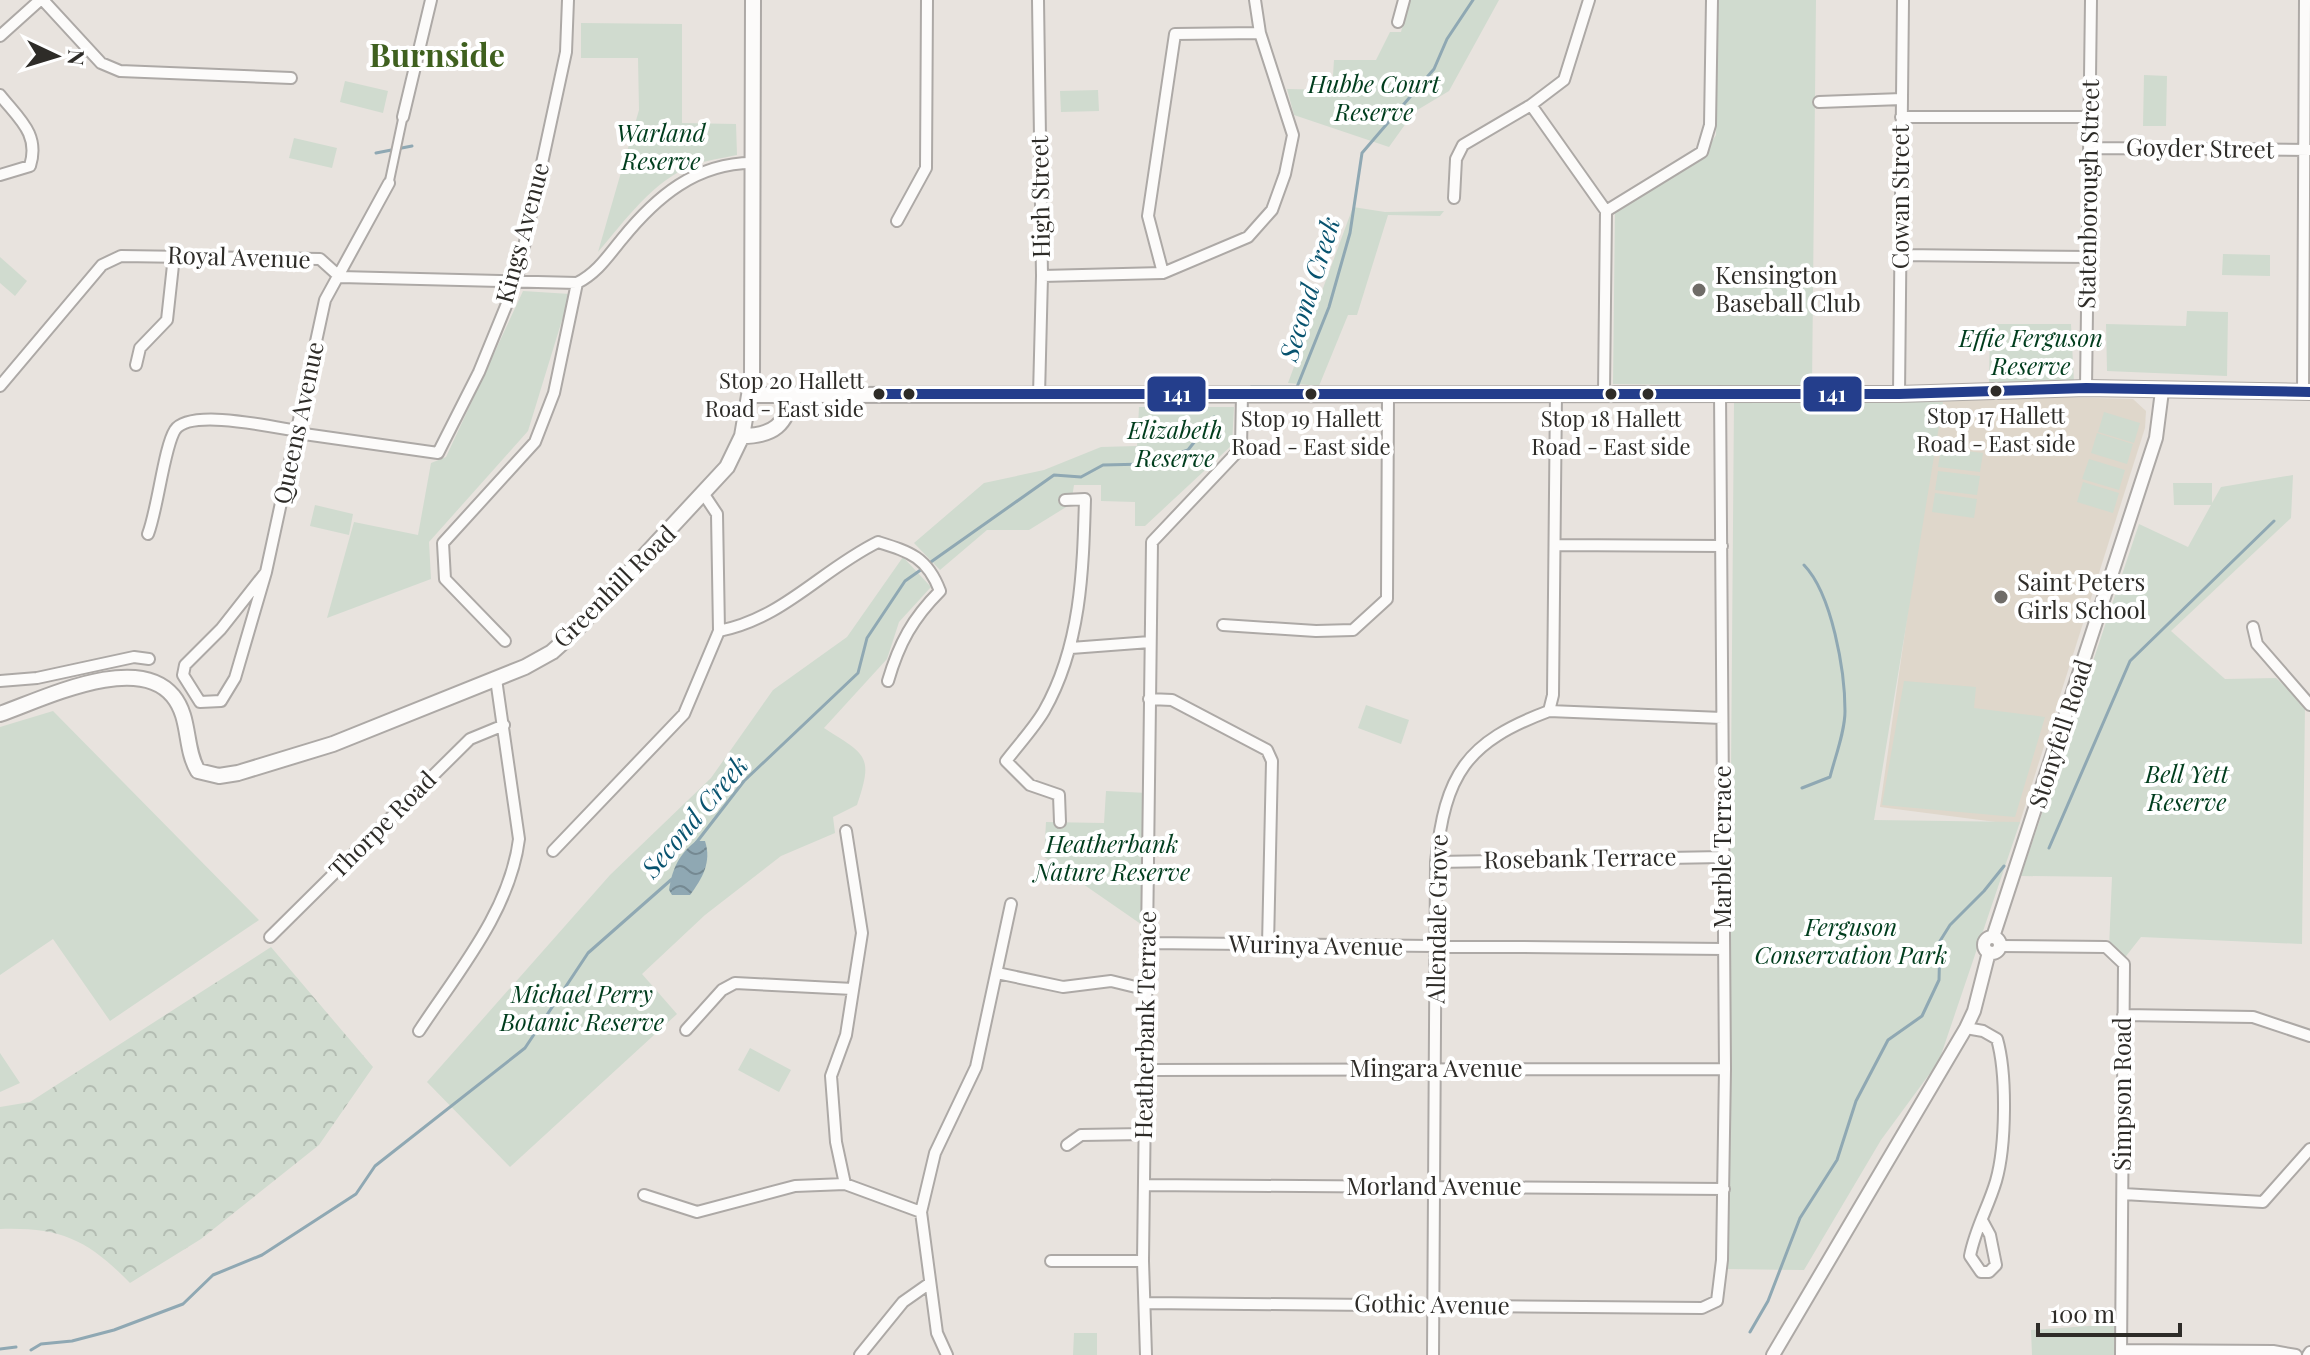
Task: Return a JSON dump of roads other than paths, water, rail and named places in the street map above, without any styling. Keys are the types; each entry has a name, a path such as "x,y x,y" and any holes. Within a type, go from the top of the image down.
{"main road":[{"name":"Greenhill Road","path":"0,714 86,684 122,677 144,679 173,696 185,724 189,757 198,771 219,776 320,749 525,667 562,643 705,496 727,467 742,436 751,395 753,0"},
{"path":"751,395 1899,394 2086,388 2306,392"},
{"path":"742,436 768,435 777,429 790,407 792,394"}],"street":[{"path":"0,36 41,0 101,63 120,71 291,78"},
{"path":"389,183 431,0"},
{"name":"Kings Avenue","path":"297,432 438,453 479,372 517,279 566,52 568,0"},
{"path":"897,221 926,168 927,0"},
{"name":"High Street","path":"1038,0 1042,276 1039,395"},
{"path":"1042,276 1163,273 1248,237 1272,210 1285,174 1293,135 1260,33 1255,0"},
{"path":"1398,22 1404,0"},
{"path":"1454,198 1456,159 1463,145 1531,105 1564,80 1589,0"},
{"path":"1606,211 1702,152 1710,125 1712,0"},
{"name":"Cowan Street","path":"1899,394 1903,0"},
{"name":"Statenborough Street","path":"2086,388 2091,0"},
{"path":"2305,0 2308,150 2306,392"},
{"path":"1163,273 1148,216 1175,34 1260,33"},
{"path":"0,95 34,136 35,151 30,166 0,175"},
{"path":"1819,102 1902,99"},
{"path":"1531,105 1606,211 1604,392"},
{"path":"1901,117 2090,117"},
{"name":"Goyder Street","path":"2090,148 2308,150"},
{"path":"505,641 445,579 443,543 535,442 554,393 577,283 592,275 646,209 695,174 725,164 752,163"},
{"name":"Queens Avenue","path":"266,572 221,629 185,665 183,675 200,702 221,701 229,692 266,572 325,300 389,183"},
{"path":"1900,255 2089,257"},
{"name":"Royal Avenue","path":"0,386 102,265 121,256 320,259 340,277 517,279 577,283"},
{"path":"136,365 140,348 167,320 174,256"},
{"name":"Stonyfell Road","path":"1773,1355 1966,1028 2156,438 2162,391"},
{"name":"Marble Terrace","path":"1717,1301 1721,1288 1725,1069 1720,392"},
{"path":"1556,393 1553,695 1549,711 1722,718"},
{"name":"Heatherbank Terrace","path":"1146,1355 1143,1261 1152,542 1241,448 1242,394"},
{"path":"1223,625 1316,631 1353,630 1387,599 1388,396"},
{"path":"148,534 157,509 174,432 186,421 218,420 297,432"},
{"path":"553,851 684,714 719,631 717,514 705,496"},
{"path":"1060,822 1059,795 1030,785 1006,761 1044,711 1071,648 1084,566 1085,499 1065,500"},
{"path":"719,631 749,625 804,592 846,558 878,542 914,553 924,560 932,570 940,591 915,616 897,648 888,681"},
{"path":"1556,545 1722,546"},
{"path":"2253,627 2257,644 2310,705"},
{"path":"1071,648 1150,642"},
{"path":"0,681 37,678 134,657 149,659"},
{"path":"419,1031 490,923 516,859 519,839 496,679"},
{"path":"1149,699 1172,700 1267,750 1272,761 1268,945"},
{"name":"Allendale Grove","path":"1433,1355 1436,862 1440,823 1452,785 1468,757 1517,724 1549,711"},
{"name":"Thorpe Road","path":"270,937 470,739 504,725"},
{"path":"845,1184 836,1142 831,1076 846,1035 861,956 862,933 846,831"},
{"name":"Rosebank Terrace","path":"1436,862 1723,857"},
{"path":"947,1355 937,1333 921,1212 935,1153 976,1067 1011,904"},
{"name":"Wurinya Avenue","path":"1148,943 1724,949"},
{"name":"Simpson Road","path":"1994,945 2106,947 2124,964 2121,1352"},
{"path":"997,973 1063,987 1111,981 1148,990"},
{"path":"686,1030 722,990 735,983 853,989"},
{"path":"2123,1015 2253,1017 2310,1036"},
{"path":"1966,1028 1983,1031 1997,1039 2001,1053 2002,1131 1998,1175 1983,1222"},
{"name":"Mingara Avenue","path":"1147,1070 1725,1069"},
{"path":"1067,1145 1081,1135 1145,1134"},
{"path":"2123,1194 2263,1202 2310,1149"},
{"path":"644,1195 697,1212 795,1186 845,1184 921,1212"},
{"name":"Morland Avenue","path":"1144,1185 1724,1189"},
{"path":"1051,1261 1143,1261"},
{"path":"860,1355 903,1302 930,1283"},
{"name":"Gothic Avenue","path":"1146,1303 1702,1308 1717,1301"},
{"path":"2121,1352 2273,1351 2296,1355"}],"water":[{"path":"696,841 705,841 707,849 702,876 690,895 672,895 669,890 674,869 685,851"}],"waterway":[{"name":"Second Creek","path":"1251,387 1297,387 1329,307 1350,233 1362,153 1434,69 1447,39 1473,0"},
{"path":"376,153 412,146"},
{"name":"Second Creek","path":"928,564 1054,475 1081,477 1103,465 1146,464 1188,450 1214,417"},
{"path":"2049,848 2130,661 2274,521"},
{"path":"1802,788 1830,777 1845,719 1843,675 1835,634 1822,594 1804,565"},
{"name":"Second Creek","path":"696,843 744,781 858,673 867,638 905,581 922,569"},
{"path":"1750,1332 1768,1301 1800,1218 1837,1160 1856,1101 1888,1040 1922,1016 1939,980 1940,941 1950,925 2004,866"},
{"name":"Second Creek","path":"31,1350 41,1344 72,1341 114,1330 183,1304 213,1275 262,1255 356,1194 375,1166 525,1048 588,953 672,879"},
{"name":"Second Creek","path":"0,1349 16,1347"}],"place":[{"name":"Kensington Baseball Club","path":"1699,290"},
{"name":"Stop 17 Hallett Road - East side","path":"1996,391"},
{"name":"Stop 20 Hallett Road - East side","path":"879,394"},
{"name":"Stop 19 Hallett Road - East side","path":"1311,394"},
{"name":"Stop 18 Hallett Road - East side","path":"1611,394"},
{"name":"Saint Peters Girls School","path":"2001,597"}],"district":[{"name":"Burnside","path":"437,56"}],"park label":[{"name":"Hubbe Court Reserve","path":"1374,99"},
{"name":"Warland Reserve","path":"661,148"},
{"name":"Effie Ferguson Reserve","path":"2031,353"},
{"name":"Elizabeth Reserve","path":"1175,445"},
{"name":"Bell Yett Reserve","path":"2187,789"},
{"name":"Heatherbank Nature Reserve","path":"1112,859"},
{"name":"Ferguson Conservation Park","path":"1851,942"},
{"name":"Michael Perry Botanic Reserve","path":"582,1009"}]}
